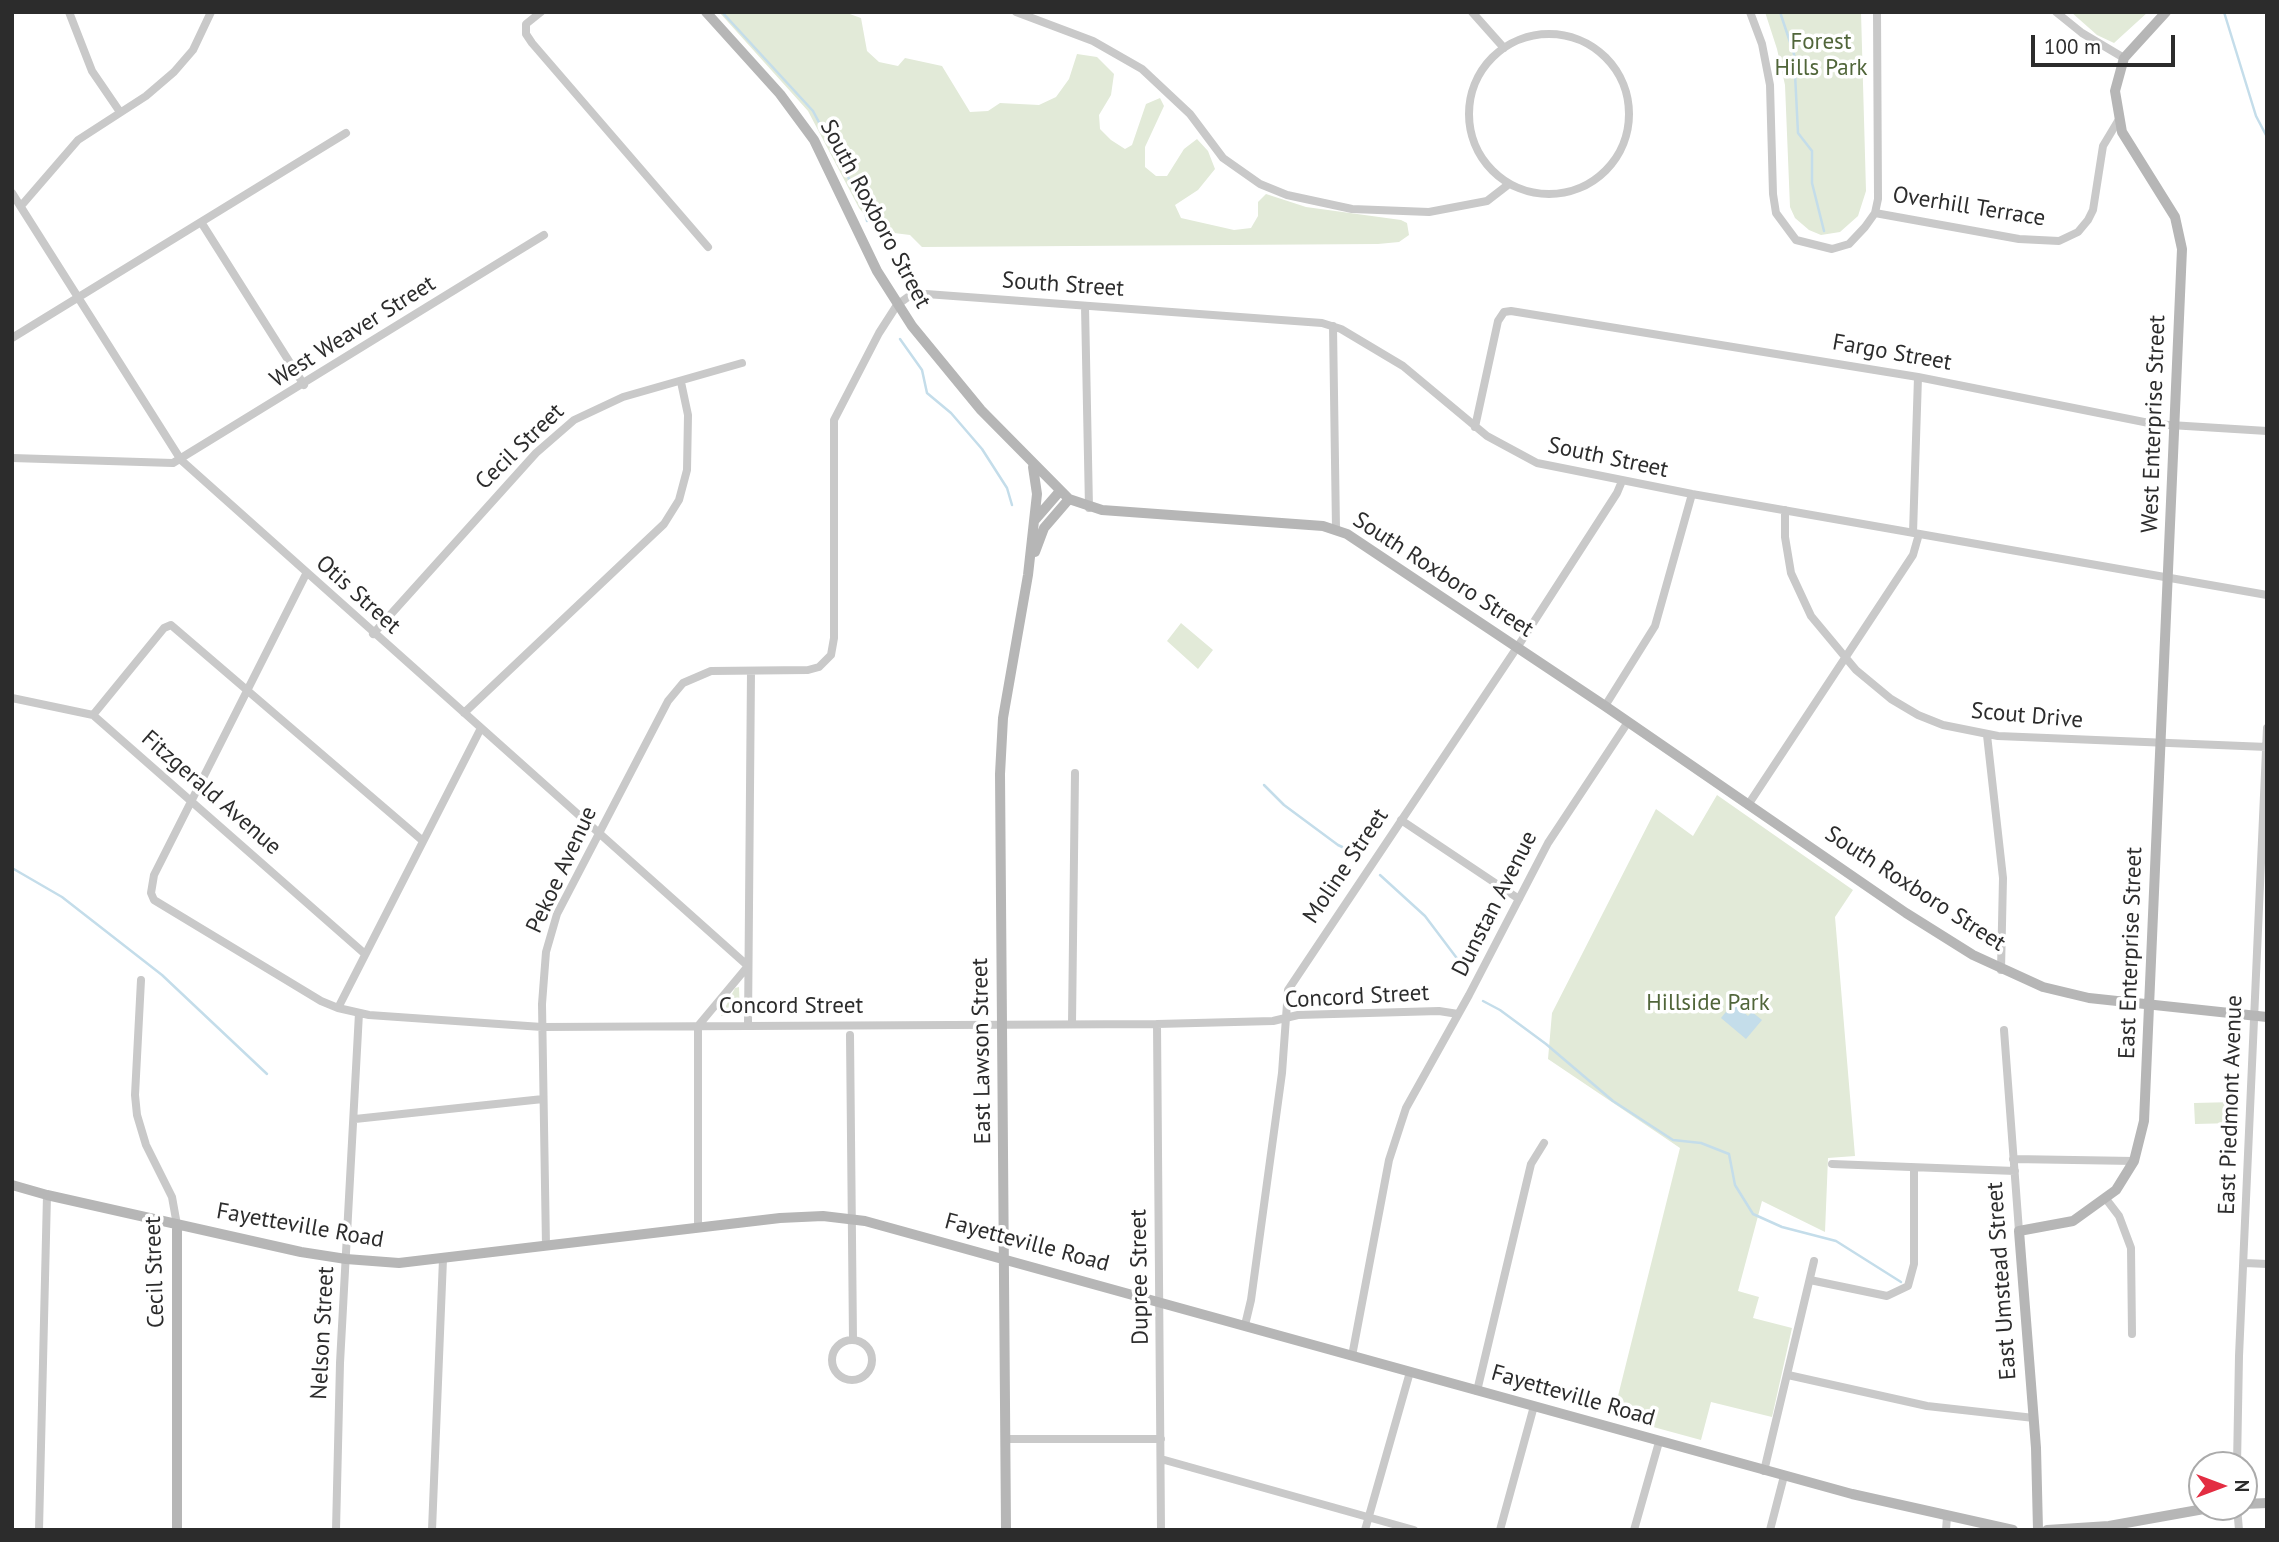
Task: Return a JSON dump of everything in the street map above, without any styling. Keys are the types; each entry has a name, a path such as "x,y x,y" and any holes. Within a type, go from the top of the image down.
{"street":[{"path":"69,12 92,71 120,112"},
{"path":"21,206 71,146 146,96 174,72 193,50 211,12"},
{"path":"541,12 526,24 526,34 708,247"},
{"name":"South Roxboro Street","path":"706,12 780,93 814,140 897,305 981,410 1064,495 1089,508 1336,529 1360,541 1605,706 1906,913 2001,970 2065,993 2267,1017"},
{"path":"1016,12 1093,41 1142,69 1190,114 1223,159 1246,176 1287,195 1352,209 1429,212 1487,201 1509,184"},
{"path":"1472,12 1504,48"},
{"path":"1750,12 1762,44 1770,85 1773,194 1784,227 1804,245 1832,249 1849,244 1875,213 1880,166 1877,12"},
{"path":"2056,12 2082,33 2124,58"},
{"path":"2118,121 2115,91 2124,58 2166,12"},
{"path":"1549,34 1584,42 1612,65 1624,86 1629,109 1627,133 1618,155 1594,181 1574,191 1552,194 1530,192 1509,184 1488,166 1478,151 1469,117 1471,99 1481,73 1504,48 1525,38 1549,34"},
{"name":"Overhill Terrace","path":"1875,213 2008,238 2059,241 2078,232 2093,210 2103,146 2118,121"},
{"name":"West Enterprise Street","path":"2118,121 2131,148 2175,216 2181,235 2162,745"},
{"path":"12,338 346,133"},
{"name":"Otis Street","path":"12,193 181,460 748,966"},
{"path":"201,222 304,385"},
{"name":"West Weaver Street","path":"181,460 544,235"},
{"name":"South Street","path":"897,305 908,296 926,294 1306,321 1333,326 1416,375 1475,427 1496,442 1537,463 1692,495 2267,595"},
{"name":"Pekoe Avenue","path":"546,1246 542,1027 546,952 551,932 598,834 676,691 700,673 818,667 831,655 834,420 897,305"},
{"path":"1086,306 1089,508"},
{"name":"Fargo Street","path":"1475,427 1498,321 1504,312 1511,311 1918,377 2175,427 2267,431"},
{"path":"1333,326 1336,529"},
{"name":"Cecil Street","path":"373,634 558,432 603,405 742,363"},
{"path":"1748,805 1913,555 1916,533 1918,377"},
{"path":"464,713 664,524 679,500 687,470 688,415 681,382"},
{"path":"12,458 168,465 181,460"},
{"name":"East Lawson Street","path":"1006,1530 1001,745 1028,575 1037,494 1032,464"},
{"name":"Moline Street","path":"1244,1325 1251,1300 1282,1073 1288,990 1517,647 1618,493 1622,481"},
{"path":"1034,521 1064,495"},
{"name":"East Lawson Street","path":"1028,575 1044,528 1064,495"},
{"path":"1605,706 1655,626 1692,495"},
{"name":"Scout Drive","path":"1785,510 1788,559 1802,600 1819,628 1846,660 1891,699 1918,715 1943,725 1987,735 2162,745 2266,747"},
{"path":"191,801 306,574"},
{"path":"93,715 164,628 172,625 423,841"},
{"path":"748,1025 751,671"},
{"name":"Fitzgerald Avenue","path":"12,698 93,715 365,954"},
{"name":"Dunstan Avenue","path":"1352,1356 1395,1139 1417,1085 1563,818 1628,722"},
{"path":"338,1008 481,728"},
{"name":"East Piedmont Avenue","path":"2238,1451 2267,728"},
{"path":"1987,735 2003,878 2001,970"},
{"name":"East Enterprise Street","path":"2106,1199 2116,1190 2134,1161 2144,1121 2162,745"},
{"path":"1072,1024 1075,773"},
{"name":"Concord Street","path":"191,801 154,875 151,884 154,900 338,1008 359,1013 542,1027 1157,1024 1284,1019 1298,1015 1439,1011 1458,1014"},
{"path":"1401,820 1519,899"},
{"path":"698,1228 698,1026 748,966"},
{"name":"Cecil Street","path":"142,980 135,1095 137,1115 146,1146 170,1190 177,1224 177,1530"},
{"name":"Nelson Street","path":"336,1530 359,1013"},
{"name":"Dupree Street","path":"1157,1024 1161,1530"},
{"name":"East Umstead Street","path":"2004,1030 2034,1419 2038,1530"},
{"path":"850,1035 853,1340"},
{"path":"355,1119 543,1099"},
{"path":"1477,1391 1531,1164 1544,1143"},
{"path":"2013,1159 2134,1161"},
{"path":"1832,1164 2014,1171"},
{"path":"1810,1280 1887,1296 1904,1290 1910,1283 1914,1264 1914,1168"},
{"name":"Fayetteville Road","path":"12,1185 177,1224 346,1259 399,1263 798,1217 880,1224 1764,1471 1947,1517 2013,1530"},
{"path":"39,1530 47,1195"},
{"path":"2020,1231 2064,1224 2106,1199 2119,1216 2131,1248 2133,1334"},
{"path":"432,1530 443,1259"},
{"path":"1764,1471 1814,1261"},
{"path":"2245,1263 2267,1264"},
{"path":"853,1340 864,1344 872,1359 866,1374 849,1379 835,1369 833,1358 841,1343 853,1340"},
{"path":"1365,1530 1410,1372"},
{"path":"1788,1375 1927,1406 2034,1419"},
{"path":"1500,1530 1534,1406"},
{"path":"1005,1439 1161,1439"},
{"path":"1634,1530 1659,1441"},
{"path":"1161,1459 1414,1530"},
{"path":"1770,1530 1784,1476"},
{"path":"2047,1530 2109,1526 2188,1512"},
{"path":"1946,1530 1947,1517"}],"green space":[{"path":"719,12 844,12 861,18 867,51 879,62 898,66 905,58 942,66 970,112 988,111 1000,103 1039,105 1056,97 1069,79 1077,54 1097,57 1114,74 1111,95 1099,115 1100,129 1111,140 1125,149 1132,145 1146,104 1160,98 1164,106 1145,147 1145,167 1156,176 1167,176 1184,149 1197,139 1208,151 1215,169 1198,190 1175,205 1181,218 1234,230 1251,228 1258,216 1258,202 1266,194 1306,207 1401,220 1407,223 1409,235 1399,242 1378,244 922,247 910,235 878,231 859,208 808,111"},
{"name":"Forest Hills Park","path":"1765,12 1861,12 1866,191 1858,216 1840,232 1821,235 1809,230 1795,218 1790,207 1785,85"},
{"path":"2071,12 2148,12 2114,43 2097,35"},
{"path":"1181,623 1213,650 1198,669 1167,641"},
{"name":"Hillside Park","path":"1717,795 1853,890 1835,917 1855,1156 1828,1158 1825,1232 1762,1201 1738,1291 1759,1297 1753,1318 1792,1328 1772,1417 1711,1402 1701,1440 1613,1416 1680,1148 1548,1059 1552,1013 1656,809 1693,836"},
{"path":"739,987 740,1014 721,1016 735,988"},
{"path":"2235,1102 2235,1123 2195,1124 2194,1103"}],"water":[{"path":"1733,1003 1748,1016 1752,1012 1762,1020 1746,1039 1721,1018"}],"waterway":[{"path":"722,12 813,111 864,207 867,221"},
{"path":"1780,12 1794,54 1798,133 1812,151 1812,183 1824,231"},
{"path":"2224,12 2256,116 2267,137"},
{"path":"900,339 922,370 927,393 951,413 982,449 1007,488 1012,505"},
{"path":"1264,785 1284,805 1338,845 1361,856"},
{"path":"12,868 62,897 162,975 267,1074"},
{"path":"1380,875 1425,916 1465,969"},
{"path":"1483,1001 1500,1010 1546,1044 1613,1101 1673,1140 1701,1143 1729,1154 1735,1185 1753,1214 1782,1227 1836,1241 1901,1282"}]}
